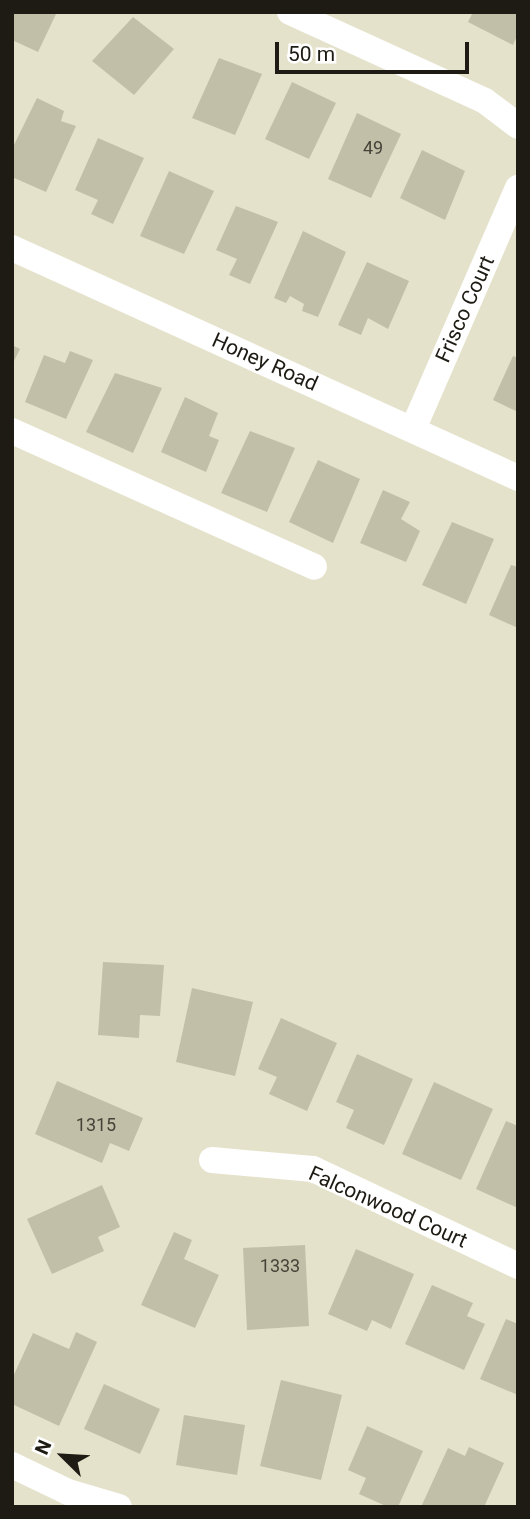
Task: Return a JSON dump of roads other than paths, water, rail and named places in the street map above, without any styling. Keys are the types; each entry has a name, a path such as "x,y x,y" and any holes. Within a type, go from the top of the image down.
{"street":[{"path":"290,12 485,101 518,126"},
{"name":"Frisco Court","path":"413,429 518,188"},
{"name":"Honey Road","path":"12,248 518,478"},
{"path":"12,431 314,568"},
{"name":"Falconwood Court","path":"212,1160 313,1169 518,1266"},
{"path":"12,1465 68,1492 120,1507"}]}
